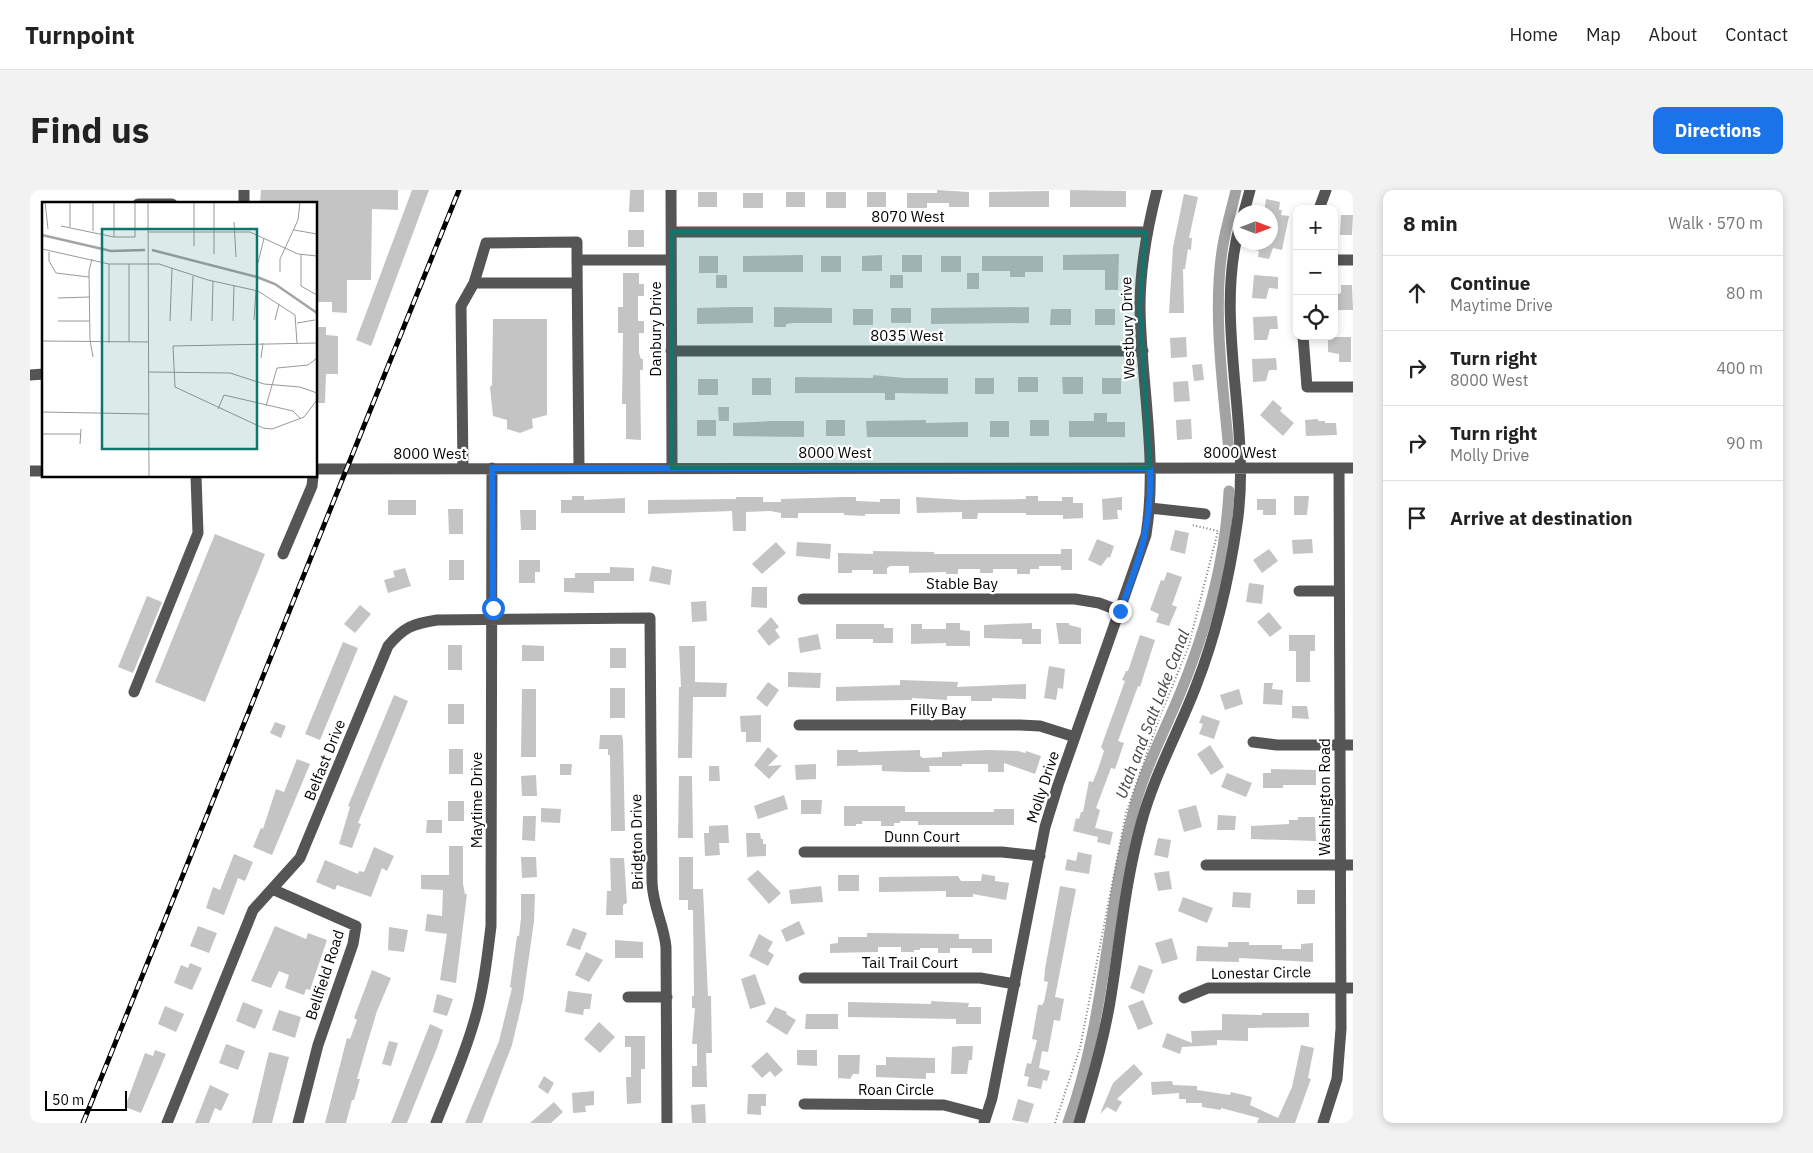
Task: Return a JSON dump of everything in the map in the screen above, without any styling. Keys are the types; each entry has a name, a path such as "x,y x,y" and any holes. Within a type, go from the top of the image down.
{"street":[{"name":"Danbury Drive","path":"671,190 672,468"},
{"name":"Westbury Drive","path":"1150,468 1140,307 1146,232 1157,190"},
{"path":"1246,205 1250,190"},
{"path":"1320,205 1326,190"},
{"name":"8070 West","path":"671,232 1146,232"},
{"path":"463,469 461,306 474,283 486,243 577,242 579,468"},
{"path":"1078,1123 1096,1066 1110,1004 1125,899 1141,825 1155,777 1196,686 1209,647 1232,558 1238,521 1240,468 1232,346 1231,283 1236,250"},
{"path":"577,260 671,260"},
{"path":"1338,260 1353,260"},
{"path":"474,283 577,283"},
{"path":"1303,340 1307,387 1353,387"},
{"name":"8035 West","path":"671,351 1143,351"},
{"name":"Maytime Drive","path":"436,1123 460,1065 474,1023 491,926 492,468"},
{"name":"Molly Drive","path":"985,1119 992,1098 1045,827 1075,737 1140,557 1150,508 1150,468"},
{"name":"Washington Road","path":"1322,1123 1334,1094 1340,1058 1347,988 1340,864 1339,468"},
{"name":"8000 West","path":"318,469 1353,468"},
{"path":"134,692 198,534 196,478"},
{"path":"283,554 312,486 313,478"},
{"path":"1150,508 1205,514"},
{"path":"1300,591 1339,592"},
{"name":"Stable Bay","path":"803,599 1075,599 1099,603 1120,611"},
{"name":"Belfast Drive","path":"167,1123 253,910 300,858 388,646 400,631 415,624 437,620 650,618"},
{"name":"Bridgton Drive","path":"650,618 652,883 656,908 664,930 667,997 667,1123"},
{"name":"Filly Bay","path":"799,725 1020,725 1040,726 1075,737"},
{"path":"1253,742 1277,745 1353,744"},
{"name":"Dunn Court","path":"804,852 1002,852 1040,856"},
{"path":"1206,865 1353,864"},
{"name":"Bellfield Road","path":"272,889 356,926 353,944 318,1046 298,1123"},
{"name":"Tail Trail Court","path":"804,978 980,978 1015,984"},
{"name":"Lonestar Circle","path":"1184,998 1208,988 1347,988"},
{"path":"628,997 667,997"},
{"name":"Roan Circle","path":"804,1104 944,1105 985,1119"}],"highlighted area":[{"path":"671,232 1146,232 1140,307 1150,468 672,468"}],"building":[{"path":"261,190 398,190 398,210 372,209 371,280 347,280 347,313 332,312 332,302 318,302 318,202 260,202"},
{"path":"412,190 429,190 371,346 356,340"},
{"path":"630,190 644,190 644,212 629,212"},
{"path":"937,190 969,192 969,207 949,207 949,203 927,203 927,208 907,208 907,193 937,193"},
{"path":"1070,190 1126,191 1126,207 1070,207"},
{"path":"1049,191 1049,207 989,207 989,192"},
{"path":"698,192 717,192 717,207 698,207"},
{"path":"786,192 805,192 805,207 786,207"},
{"path":"826,192 846,192 846,208 826,208"},
{"path":"867,192 886,192 886,207 867,207"},
{"path":"743,193 763,193 763,208 743,208"},
{"path":"1184,194 1198,197 1189,238 1192,238 1191,250 1188,249 1185,269 1183,269 1184,313 1169,313 1173,247"},
{"path":"1266,199 1280,202 1279,210 1282,210 1281,215 1289,216 1282,250 1278,249 1278,205 1265,205"},
{"path":"1341,215 1353,215 1352,235 1340,235"},
{"path":"628,230 644,230 644,247 628,247"},
{"path":"1254,250 1272,250 1269,259 1258,257 1259,251"},
{"path":"1119,254 1118,290 1105,290 1105,270 1063,270 1063,255"},
{"path":"803,255 803,272 743,272 743,256"},
{"path":"882,255 882,271 862,271 862,256"},
{"path":"902,255 922,255 922,272 902,272"},
{"path":"699,256 718,256 718,273 699,273"},
{"path":"821,256 841,256 841,272 821,272"},
{"path":"941,256 961,256 961,272 941,272"},
{"path":"982,256 1043,256 1043,272 1025,272 1025,277 1010,277 1010,271 982,271"},
{"path":"623,273 639,273 639,284 644,284 644,296 638,296 638,321 644,321 644,333 639,333 639,353 641,359 643,359 643,370 640,370 641,440 626,439 626,404 622,404 623,333 618,333 618,307 623,307"},
{"path":"967,273 979,273 979,289 967,289"},
{"path":"716,275 727,275 727,288 716,288"},
{"path":"890,275 903,275 903,288 890,288"},
{"path":"1254,275 1278,277 1278,289 1269,288 1266,299 1252,298"},
{"path":"1341,285 1352,285 1353,310 1338,310 1338,294 1341,293"},
{"path":"753,307 753,323 697,324 697,308"},
{"path":"774,307 832,308 832,323 793,323 786,324 786,327 774,327"},
{"path":"1029,307 1029,323 931,324 931,308"},
{"path":"891,308 911,308 911,323 891,323"},
{"path":"853,309 873,309 873,325 853,325"},
{"path":"1051,309 1071,309 1071,325 1050,325"},
{"path":"1095,309 1115,309 1115,325 1095,325"},
{"path":"1277,316 1278,329 1270,329 1267,340 1254,340 1253,317"},
{"path":"493,319 547,319 547,415 532,419 533,428 520,433 507,429 507,420 493,416 490,387 492,385"},
{"path":"318,327 326,327 326,335 338,336 338,374 326,374 325,403 318,403"},
{"path":"1186,337 1187,357 1171,358 1170,338"},
{"path":"1338,337 1351,337 1351,362 1339,362 1339,354 1328,352 1328,340 1338,340"},
{"path":"1276,358 1277,370 1269,370 1266,381 1253,382 1252,359"},
{"path":"1202,364 1204,380 1194,381 1192,365"},
{"path":"873,375 905,378 948,378 948,394 895,393 895,400 885,400 885,393 795,393 795,377 873,378"},
{"path":"1018,377 1038,377 1038,392 1018,392"},
{"path":"1062,377 1083,377 1083,394 1063,394"},
{"path":"752,378 771,378 771,395 752,395"},
{"path":"975,378 994,378 994,394 975,394"},
{"path":"1102,378 1121,378 1121,394 1102,394"},
{"path":"698,379 718,379 718,395 698,395"},
{"path":"1188,381 1190,401 1174,402 1173,382"},
{"path":"1273,400 1282,408 1280,411 1294,423 1283,436 1260,415"},
{"path":"718,407 729,407 729,421 719,421"},
{"path":"1094,413 1107,413 1107,422 1125,422 1125,437 1069,437 1069,421 1094,421"},
{"path":"1191,419 1192,439 1177,440 1176,420"},
{"path":"1318,419 1318,421 1325,421 1325,423 1336,423 1337,435 1306,436 1305,420"},
{"path":"697,420 716,420 716,436 697,436"},
{"path":"826,420 845,420 845,436 826,436"},
{"path":"926,420 926,423 968,422 968,437 867,437 866,421"},
{"path":"1030,420 1049,420 1049,436 1030,436"},
{"path":"804,421 804,437 733,436 733,423"},
{"path":"990,421 1009,421 1009,437 990,437"},
{"path":"572,496 584,496 584,500 625,498 625,513 561,513 561,500 572,500"},
{"path":"1026,496 1038,496 1038,501 1062,501 1062,497 1073,497 1073,503 1083,503 1083,518 1063,519 1063,515 1026,515 1026,513 978,513 977,519 962,519 962,512 917,513 916,497 962,500 1026,499"},
{"path":"1294,496 1309,496 1307,515 1294,515"},
{"path":"736,497 763,497 763,502 781,502 781,499 844,497 856,497 856,501 880,502 880,499 900,499 900,514 865,514 865,516 844,515 844,513 798,513 798,518 781,518 781,513 770,511 746,512 746,531 733,531 732,511 648,514 648,500 736,499"},
{"path":"1122,497 1122,510 1117,510 1118,519 1103,520 1102,499"},
{"path":"1257,499 1276,499 1276,515 1263,515 1263,510 1257,510"},
{"path":"388,500 416,500 416,515 388,515"},
{"path":"448,509 463,509 463,534 449,534"},
{"path":"520,510 536,510 536,530 521,530"},
{"path":"1175,530 1189,533 1185,554 1170,550"},
{"path":"215,534 265,554 205,702 155,682"},
{"path":"1097,539 1114,546 1110,558 1108,557 1101,566 1088,560"},
{"path":"1312,539 1313,553 1293,554 1292,540"},
{"path":"776,542 786,553 762,574 752,564"},
{"path":"797,542 831,544 830,559 796,556"},
{"path":"1061,549 1072,549 1072,570 1061,570 1061,566 1039,566 1039,569 1030,569 1030,574 1017,574 1017,569 993,569 993,573 980,573 980,569 958,569 958,574 946,574 946,572 909,573 909,566 890,566 887,568 887,574 873,574 873,570 852,570 852,573 838,573 838,553 873,554 873,551 934,552 934,554 1061,554"},
{"path":"1269,549 1278,561 1262,573 1253,560"},
{"path":"449,560 464,560 464,580 449,580"},
{"path":"519,560 540,560 540,572 535,572 535,583 519,583"},
{"path":"652,566 672,570 670,585 649,581"},
{"path":"610,567 634,568 634,581 594,581 594,593 564,592 564,578 575,578 575,573 610,573"},
{"path":"405,568 411,586 388,593 384,580 395,577 393,571"},
{"path":"1167,572 1182,577 1172,605 1177,607 1169,626 1156,622 1159,614 1150,610 1161,580 1164,581"},
{"path":"1249,583 1264,585 1262,604 1246,602"},
{"path":"752,587 767,587 767,608 751,607"},
{"path":"147,596 162,602 133,673 118,667"},
{"path":"706,601 707,621 692,622 691,602"},
{"path":"360,605 371,614 355,633 344,624"},
{"path":"1269,612 1282,628 1270,637 1257,622"},
{"path":"771,617 779,627 775,630 780,637 769,646 757,631"},
{"path":"946,623 960,623 960,630 970,631 970,646 946,646 946,643 911,644 911,624 922,624 922,629 946,629"},
{"path":"1032,623 1032,629 1041,629 1041,644 1022,644 1022,639 984,638 984,625"},
{"path":"1056,623 1069,623 1069,625 1081,628 1081,644 1059,644"},
{"path":"836,624 884,624 884,628 893,628 893,643 873,643 873,639 836,639"},
{"path":"818,634 821,649 800,653 798,638"},
{"path":"1140,635 1155,640 1140,687 1138,686 1118,741 1124,743 1115,769 1111,768 1096,808 1100,810 1095,828 1113,832 1110,845 1097,842 1098,837 1073,831 1076,818 1079,819 1081,812 1083,812 1089,781 1093,782 1098,769 1104,751 1101,747 1125,681 1122,680 1126,671 1128,671"},
{"path":"1289,635 1315,635 1315,651 1310,651 1310,682 1296,682 1296,651 1289,651"},
{"path":"343,642 358,648 320,740 305,734"},
{"path":"448,645 462,645 462,670 448,670"},
{"path":"522,645 544,646 544,661 522,661"},
{"path":"679,646 695,646 695,682 727,683 726,697 693,697 692,758 678,758 679,687 681,687"},
{"path":"610,648 626,648 626,668 610,668"},
{"path":"1049,666 1065,669 1063,689 1058,688 1056,700 1044,698"},
{"path":"788,672 821,673 820,688 788,687"},
{"path":"900,680 958,682 957,687 1026,684 1026,699 992,698 992,701 971,701 971,696 947,696 947,700 912,698 912,700 836,701 836,687 900,685"},
{"path":"768,682 779,690 767,707 756,698"},
{"path":"1264,683 1273,683 1272,689 1283,690 1282,705 1263,704"},
{"path":"610,688 625,688 625,718 610,718"},
{"path":"522,689 536,689 536,757 521,757"},
{"path":"1239,689 1243,704 1225,710 1220,695"},
{"path":"394,695 408,701 358,823 361,824 352,848 339,844 350,807 348,806"},
{"path":"448,704 464,704 464,724 448,724"},
{"path":"1292,706 1307,706 1309,719 1292,718"},
{"path":"761,715 761,742 746,742 746,732 741,732 740,716"},
{"path":"1202,715 1220,721 1214,739 1199,734 1203,724 1199,723"},
{"path":"275,722 286,726 281,738 270,733"},
{"path":"600,735 622,735 625,831 611,831 610,755 608,755 608,749 599,749"},
{"path":"1210,745 1224,767 1211,775 1197,754"},
{"path":"768,747 778,756 768,766 782,765 769,779 754,765"},
{"path":"449,749 463,749 463,774 449,774"},
{"path":"837,750 858,750 858,752 920,750 920,756 923,758 942,757 942,752 988,750 1025,753 1026,751 1041,756 1035,774 1004,763 1004,772 988,772 988,764 962,764 962,766 929,766 930,772 907,772 882,771 882,765 837,766"},
{"path":"297,759 310,764 272,855 253,847 261,828 263,829 276,789 284,792"},
{"path":"560,764 572,764 571,775 560,775"},
{"path":"816,764 816,779 796,780 795,765"},
{"path":"709,766 719,766 720,781 709,781"},
{"path":"1271,769 1316,770 1316,785 1283,785 1283,788 1263,788 1263,773 1271,773"},
{"path":"1227,773 1252,783 1246,797 1221,787"},
{"path":"536,775 537,796 522,796 521,776"},
{"path":"679,776 692,776 693,838 678,838"},
{"path":"784,795 788,809 758,819 754,806"},
{"path":"801,800 822,800 821,814 801,814"},
{"path":"448,801 464,801 464,821 448,821"},
{"path":"1196,805 1202,827 1184,832 1178,810"},
{"path":"844,806 905,806 905,812 994,812 994,809 1014,809 1014,825 918,825 918,821 900,821 900,823 894,823 894,826 881,826 881,821 862,821 862,824 856,824 856,826 844,826"},
{"path":"541,808 561,809 560,823 541,822"},
{"path":"1218,815 1236,816 1235,830 1217,830"},
{"path":"523,816 536,816 535,841 522,840"},
{"path":"1298,817 1315,817 1316,841 1251,839 1251,826 1289,824 1289,820 1298,820"},
{"path":"427,820 442,820 442,833 426,833"},
{"path":"728,825 729,843 719,843 720,855 705,856 704,833 709,833 709,826"},
{"path":"746,833 760,833 763,844 766,844 766,856 747,857"},
{"path":"1158,838 1171,840 1168,858 1154,855"},
{"path":"449,846 463,846 463,884 465,894 467,894 456,983 440,980 447,934 425,931 427,914 442,916 443,890 421,889 421,875 449,875"},
{"path":"374,847 394,856 387,871 382,868 371,897 337,885 335,890 316,882 325,860 358,874 359,871 364,872"},
{"path":"1078,852 1092,855 1089,874 1065,870 1067,859 1076,861"},
{"path":"234,854 253,862 245,881 238,878 224,915 206,908 213,887 220,890"},
{"path":"521,857 536,857 537,877 522,878"},
{"path":"679,857 693,857 693,889 703,889 708,996 711,996 712,1053 706,1053 707,1087 692,1087 692,1066 697,1066 697,1044 692,1044 695,1008 692,1008 692,996 694,996 693,910 688,910 688,900 679,900"},
{"path":"610,858 624,858 627,903 623,905 623,915 606,915 607,891 611,891"},
{"path":"758,870 781,893 769,904 747,879"},
{"path":"1169,871 1172,889 1158,891 1154,873"},
{"path":"982,874 995,876 995,881 1009,883 1006,900 973,894 973,897 946,897 946,891 879,892 879,877 958,876 961,881 981,881"},
{"path":"838,875 859,875 859,891 838,891"},
{"path":"821,886 823,902 791,904 789,890"},
{"path":"1060,886 1076,889 1055,997 1064,999 1060,1021 1054,1020 1048,1052 1042,1051 1039,1068 1050,1071 1047,1081 1043,1080 1041,1089 1027,1086 1029,1077 1024,1076 1027,1063 1031,1064 1037,1040 1032,1039 1038,1005 1042,1005 1044,1002 1048,982 1044,981 1045,969"},
{"path":"1297,890 1315,890 1315,904 1297,904"},
{"path":"1233,892 1251,893 1250,908 1232,907"},
{"path":"521,894 535,894 534,921 523,999 512,1045 482,1123 465,1123 499,1041 512,988 510,987 521,918"},
{"path":"1183,897 1213,908 1207,923 1178,911"},
{"path":"799,921 805,934 786,942 781,930"},
{"path":"198,926 217,933 209,953 190,946"},
{"path":"275,926 306,939 308,933 327,940 310,990 306,989 304,995 285,988 289,975 279,971 271,988 251,981"},
{"path":"389,927 408,930 404,952 388,950"},
{"path":"573,928 587,933 580,950 566,945"},
{"path":"867,933 959,934 959,939 992,939 992,953 972,953 972,948 950,948 950,953 938,953 938,948 920,948 920,950 914,950 914,952 901,952 901,947 878,947 878,952 830,953 830,944 838,943 838,937 867,937"},
{"path":"759,934 773,942 768,951 774,955 768,966 749,956"},
{"path":"1172,938 1178,959 1162,964 1155,943"},
{"path":"615,940 643,942 643,958 615,958"},
{"path":"1228,942 1249,942 1249,945 1282,945 1282,949 1301,949 1301,944 1313,943 1313,962 1239,958 1239,962 1196,961 1197,946 1228,947"},
{"path":"586,952 603,960 589,982 575,975"},
{"path":"190,963 202,968 192,990 174,983 181,965 188,968"},
{"path":"1139,965 1153,970 1144,994 1130,988"},
{"path":"372,970 391,978 377,1011 357,1079 360,1079 354,1100 352,1100 346,1123 325,1123 347,1038 350,1039 357,1020 354,1018"},
{"path":"755,974 766,1004 750,1009 741,979"},
{"path":"568,991 592,994 590,1009 584,1009 583,1015 565,1012"},
{"path":"437,994 453,999 447,1016 433,1012"},
{"path":"1143,1000 1153,1024 1138,1030 1128,1006"},
{"path":"931,1001 969,1003 968,1007 981,1007 981,1024 956,1024 956,1019 848,1017 848,1002 931,1004"},
{"path":"243,1002 263,1010 255,1029 236,1021"},
{"path":"165,1006 184,1014 176,1032 158,1024"},
{"path":"775,1007 787,1012 786,1014 796,1020 787,1035 766,1022"},
{"path":"279,1010 301,1017 295,1038 272,1030"},
{"path":"1262,1013 1309,1013 1309,1027 1248,1028 1248,1041 1217,1040 1217,1045 1182,1047 1180,1054 1162,1047 1167,1033 1192,1043 1191,1031 1222,1030 1222,1014 1262,1015"},
{"path":"806,1014 838,1014 838,1029 805,1029"},
{"path":"599,1022 615,1037 600,1053 584,1039"},
{"path":"430,1024 443,1030 437,1048 407,1123 391,1123"},
{"path":"625,1036 645,1036 645,1069 641,1069 641,1103 627,1104 626,1077 631,1077 631,1047 625,1047"},
{"path":"389,1041 398,1043 391,1066 382,1064"},
{"path":"226,1044 245,1051 238,1070 219,1063"},
{"path":"1301,1045 1314,1048 1308,1078 1311,1079 1295,1123 1257,1123 1259,1118 1221,1108 1221,1110 1202,1107 1202,1103 1186,1103 1186,1099 1179,1099 1179,1093 1152,1095 1151,1082 1172,1081 1173,1085 1197,1086 1197,1090 1230,1095 1231,1092 1252,1097 1250,1105 1278,1118 1292,1087"},
{"path":"973,1046 972,1060 969,1060 967,1074 951,1074 952,1047"},
{"path":"155,1050 166,1054 141,1113 125,1107 145,1053 153,1056"},
{"path":"797,1050 817,1050 817,1066 797,1065"},
{"path":"269,1052 289,1057 272,1123 252,1123"},
{"path":"767,1052 783,1070 775,1077 770,1071 762,1078 751,1066"},
{"path":"838,1055 860,1055 859,1074 853,1074 850,1079 838,1078"},
{"path":"886,1057 935,1058 935,1073 926,1073 926,1079 876,1077 876,1065 886,1065"},
{"path":"1134,1064 1143,1074 1117,1099 1122,1102 1116,1112 1107,1107 1100,1114 1113,1083"},
{"path":"544,1076 554,1083 548,1094 538,1087"},
{"path":"210,1085 229,1094 221,1111 215,1108 209,1123 195,1123"},
{"path":"594,1091 594,1105 585,1106 586,1112 573,1113 572,1093"},
{"path":"748,1094 766,1094 766,1106 761,1106 761,1115 747,1114"},
{"path":"1018,1099 1034,1104 1028,1123 1012,1120"},
{"path":"554,1102 563,1112 551,1123 530,1123"},
{"path":"705,1104 706,1123 692,1123 691,1105"}],"waterway":[{"name":"Utah and Salt Lake Canal","path":"1229,451 1218,321 1218,295 1223,245 1236,190"},
{"name":"Utah and Salt Lake Canal","path":"1068,1123 1090,1046 1117,887 1134,809 1139,791 1183,686 1205,625 1221,559 1229,491"}],"railway":[{"path":"83,1123 459,190"}],"route":[{"path":"493,608 492,468 1150,468 1151,492 1146,535 1120,611"}]}
